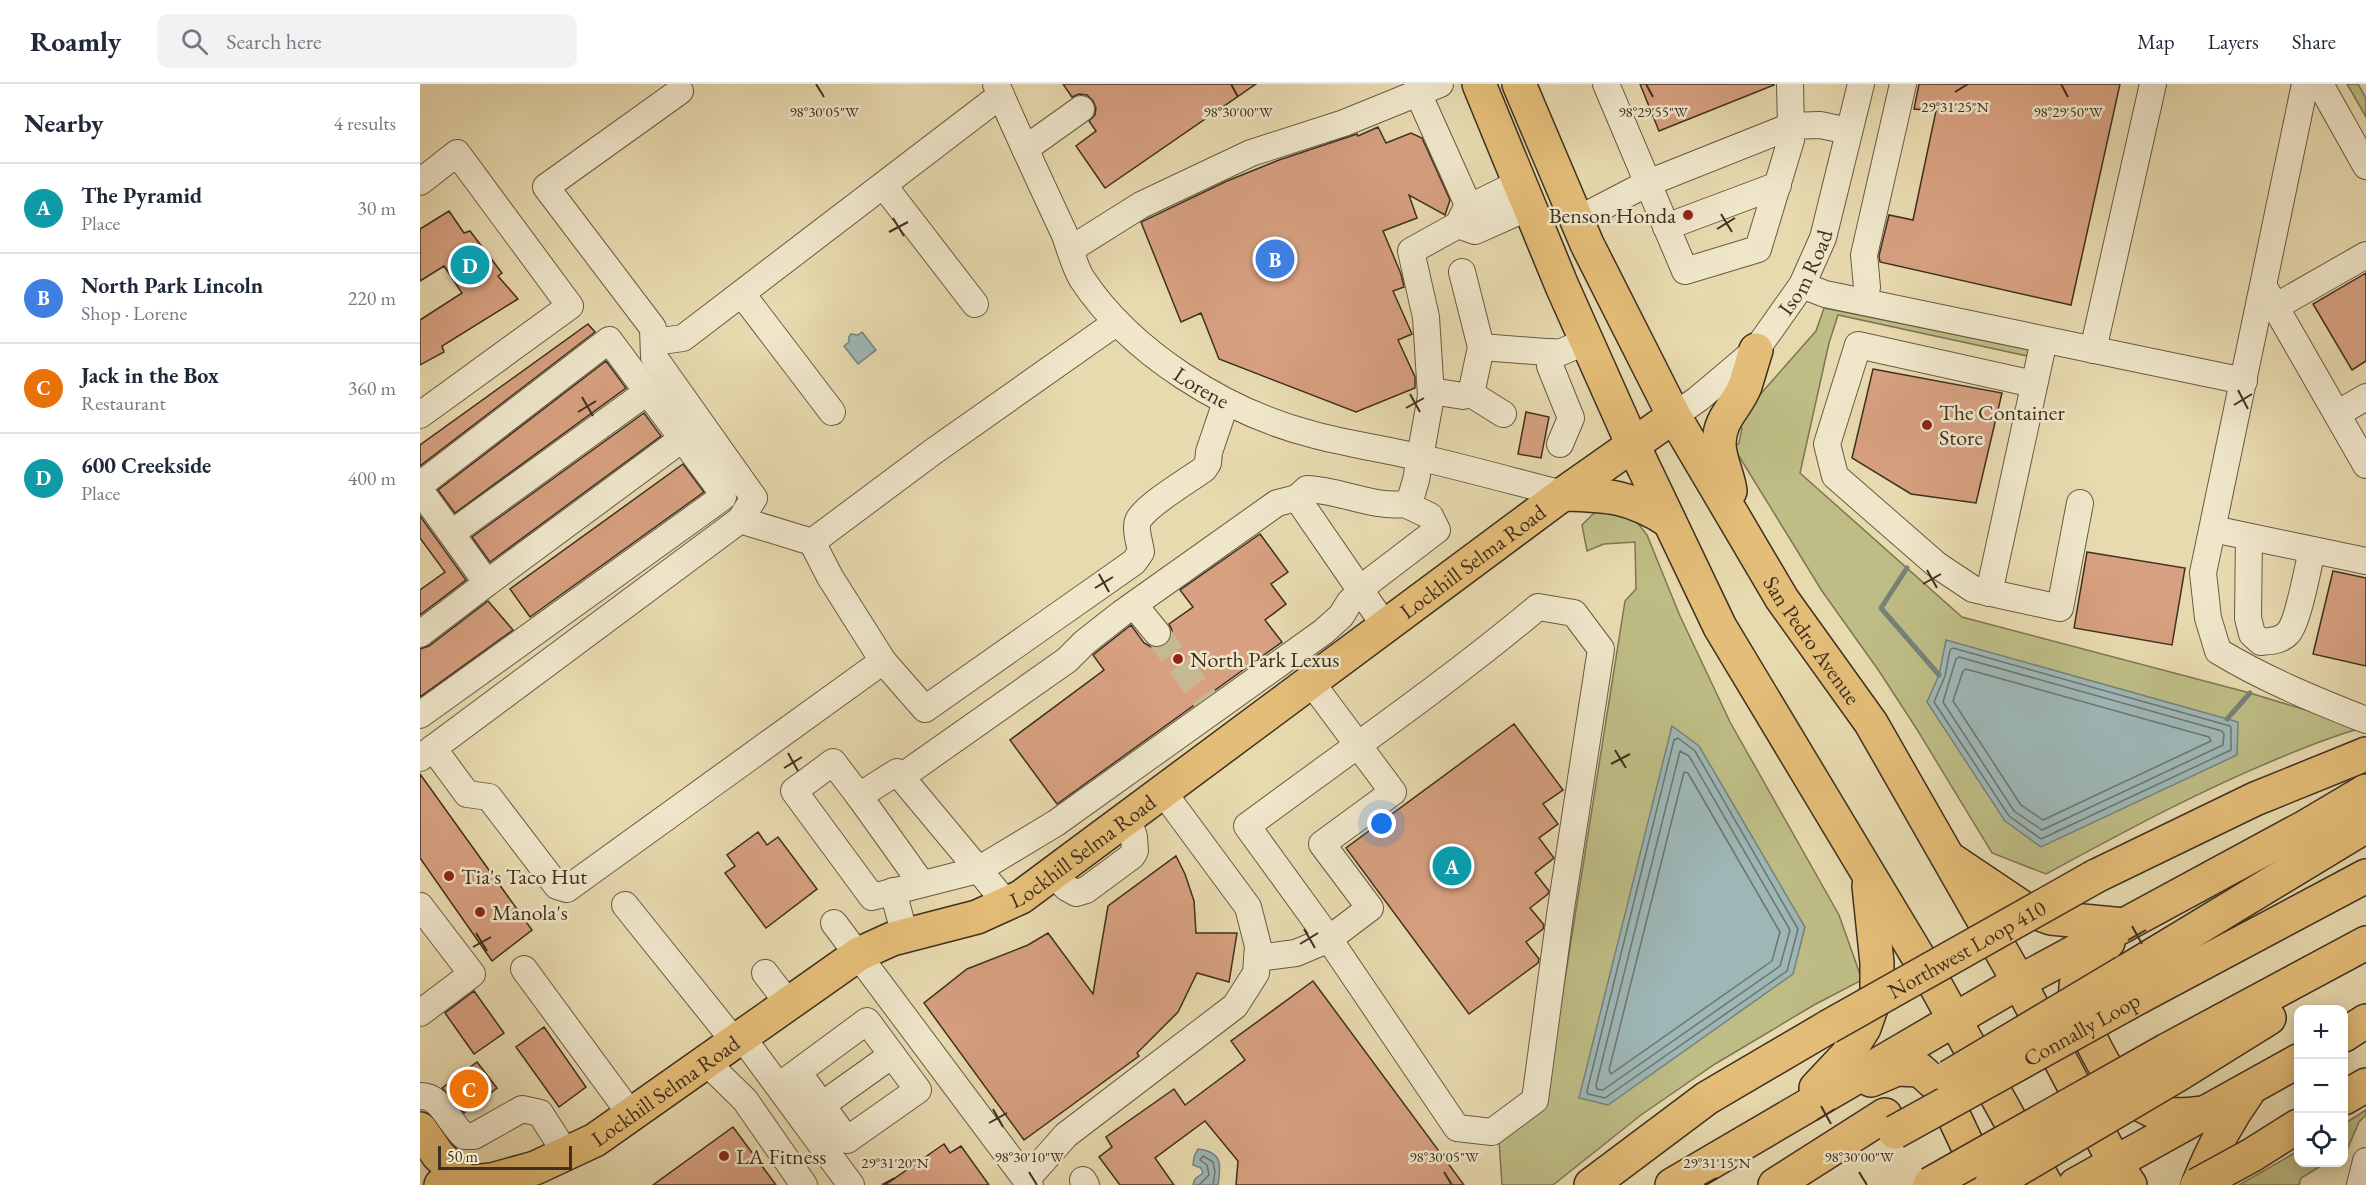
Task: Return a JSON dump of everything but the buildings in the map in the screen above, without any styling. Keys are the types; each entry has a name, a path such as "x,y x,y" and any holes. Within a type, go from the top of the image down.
{"main road":[{"path":"1479,84 1524,195 1633,445 1720,627 1955,1020 2046,1185"},
{"name":"San Pedro Avenue","path":"1519,84 1577,220 1674,416 1782,599 1871,723 2019,982 2122,1174"},
{"path":"1732,514 1728,479 1720,456 1720,429 1744,388 1756,350"},
{"name":"Lockhill Selma Road","path":"454,1184 492,1180 535,1168 567,1155 632,1116 859,954 905,936 976,917 1021,897 1563,494 1674,416"},
{"path":"1563,494 1605,495 1621,498 1641,504 1669,521"},
{"name":"Northwest Loop 410","path":"1591,1185 1707,1098 2096,876 2255,799 2366,754"},
{"path":"1672,1185 2019,982 2307,826 2366,791"},
{"path":"1775,1185 1890,1123 2132,984 2366,826"},
{"path":"1948,858 2023,908 2051,918 2124,925"},
{"path":"1793,1113 1847,1054 1864,1028 1877,991 1877,963 1868,875"},
{"name":"Connally Loop","path":"2132,984 2366,876"},
{"path":"2124,925 2082,969 2076,983 2082,1022 2118,1085 2134,1101 2153,1111 2170,1115 2205,1113"},
{"path":"1991,1185 2173,1062 2366,943"},
{"path":"1929,1184 2173,1062 2366,957"},
{"path":"2348,1032 2366,1022"},
{"path":"2075,1185 2122,1174 2205,1113 2294,1063"},
{"path":"1793,1113 1897,1069 1920,1070 1941,1089 1980,1172 1980,1185"},
{"path":"2348,1095 2366,1084"},
{"path":"2197,1185 2231,1116 2251,1088"},
{"path":"1800,1185 1890,1123"},
{"path":"2197,1185 2294,1129"},
{"path":"420,1130 438,1155 454,1184"}],"street":[{"path":"1606,84 1685,271 1758,249 1791,140 1790,84"},
{"name":"Isom Road","path":"1674,416 1698,399 1756,350 1802,285 1823,238 1861,84"},
{"path":"1864,302 1867,287 1864,255 1903,84"},
{"path":"2093,350 2153,84"},
{"path":"2305,84 2270,297 2244,381 2203,573 2208,618 2218,651 2247,669 2366,720"},
{"path":"2320,84 2366,165"},
{"path":"1071,249 1142,205 1251,153 1344,123 1429,88 1463,216"},
{"path":"654,342 683,338 884,186 999,90"},
{"name":"Lorene","path":"999,90 1071,249 1081,277 1105,310 1160,360 1226,402 1269,421 1311,434 1420,457 1563,494"},
{"path":"680,91 546,187 653,328 654,357 753,498 740,520 426,753 467,794 489,797 557,886 567,889 883,661"},
{"path":"1025,148 1081,109"},
{"path":"1577,220 1648,183 1791,126 1820,125 1850,131"},
{"path":"420,182 457,153 570,306 420,415"},
{"path":"1666,227 1778,185"},
{"path":"884,186 975,304"},
{"path":"1405,504 1411,497 1431,391 1426,317 1411,251 1463,216 1524,195"},
{"path":"2270,297 2366,255"},
{"path":"1462,272 1480,346 1471,394"},
{"path":"1802,285 1825,294 2244,381"},
{"path":"742,294 832,412"},
{"path":"2270,297 2366,465"},
{"path":"812,542 934,451 1117,322"},
{"path":"420,485 609,340 723,497 420,715"},
{"path":"1989,593 2044,340"},
{"path":"1480,346 1559,353 1587,341"},
{"path":"2034,384 1858,345 1827,444 1834,476 1936,565 1973,589 2060,608 2080,503"},
{"path":"1552,352 1550,366 1571,418 1560,444"},
{"path":"1431,391 1462,396 1471,394 1503,414"},
{"path":"452,533 647,392"},
{"path":"2337,414 2366,397"},
{"path":"740,520 812,542 830,577 883,661 925,709 1134,562 1141,552 1138,519 1204,469 1208,463 1209,452 1226,402"},
{"path":"420,634 682,439"},
{"path":"901,777 1067,660 1085,642 1134,604 1276,503 1297,498 1307,489 1326,490 1390,506 1405,504 1430,516 1437,530 1369,582 1349,603 1341,616 1323,632 1209,704 1056,823 978,870 872,897 794,791 833,762 922,884"},
{"path":"420,490 487,583"},
{"path":"1297,498 1385,626"},
{"path":"2213,529 2366,561"},
{"path":"2249,537 2248,618 2252,634 2261,642 2275,640 2288,633 2295,616 2312,550"},
{"path":"1134,604 1157,633"},
{"path":"1538,607 1574,613 1601,650 1560,915 1535,1100 1492,1132 1457,1128 1329,939 1247,826 1538,607"},
{"path":"1257,958 1296,953 1329,939 1370,908 1322,844 1393,792 1311,682"},
{"path":"1209,704 1235,738"},
{"path":"859,796 897,772 1007,903"},
{"path":"834,923 1028,1182 1066,1134 1235,1006 1256,974 1258,946 1248,907 1163,792"},
{"path":"893,891 905,936"},
{"path":"625,905 738,1039 788,1079 822,1105 847,1140 918,1090 867,1021 788,1079"},
{"path":"420,906 471,974 420,1013"},
{"path":"524,969 632,1116"},
{"path":"765,973 788,1003"},
{"path":"822,1105 892,1055"},
{"path":"706,1062 745,1100 804,1185"},
{"path":"788,1079 851,1185"},
{"path":"420,1096 428,1096 438,1102 451,1122 465,1136 474,1136 522,1108 540,1113 567,1155"},
{"path":"2360,1185 2366,1161"}],"shaded area":[{"path":"2347,84 2358,84 2366,98 2366,117"},
{"path":"1824,308 2033,350 2032,357 1838,315 1829,343 1800,473 1962,617 2250,693 2348,723 2355,730 2296,751 2218,785 2046,874 1992,853 1918,731 1822,591 1734,448 1739,443 1742,428 1737,424 1742,415 1816,331"},
{"path":"1595,512 1632,516 1647,535 1680,616 1730,722 1839,915 1862,980 1814,1005 1715,1064 1641,1115 1553,1185 1502,1185 1499,1140 1545,1105 1625,601 1636,589 1635,542 1604,544 1587,551 1582,525"},
{"path":"2366,1110 2366,1115 2359,1122 2348,1148 2348,1121"},
{"path":"2294,1153 2294,1167 2319,1167 2301,1178 2299,1185 2239,1185"}],"water":[{"path":"862,332 876,350 858,364 844,346 849,342 851,334 858,335"},
{"path":"1946,640 2238,722 2237,755 2041,847 2005,821 1927,702 1939,675"},
{"path":"1672,726 1699,746 1805,927 1793,974 1608,1105 1579,1098"},
{"path":"1198,1149 1216,1156 1220,1166 1218,1185 1193,1185 1195,1179 1203,1173 1201,1168 1193,1165"}],"waterway":[{"path":"1907,568 1881,608 1939,675"},
{"path":"2227,719 2250,693"}],"tunnel":[{"path":"1157,633 1205,699"}],"place":[{"name":"Benson Honda","path":"1688,215"},
{"name":"North Park Lincoln","path":"1275,259"},
{"name":"600 Creekside","path":"470,265"},
{"name":"The Container Store","path":"1927,425"},
{"name":"North Park Lexus","path":"1178,659"},
{"name":"The Pyramid","path":"1452,866"},
{"name":"Tia's Taco Hut","path":"449,876"},
{"name":"Manola's","path":"480,912"},
{"name":"Jack in the Box","path":"469,1089"},
{"name":"LA Fitness","path":"724,1156"}]}
